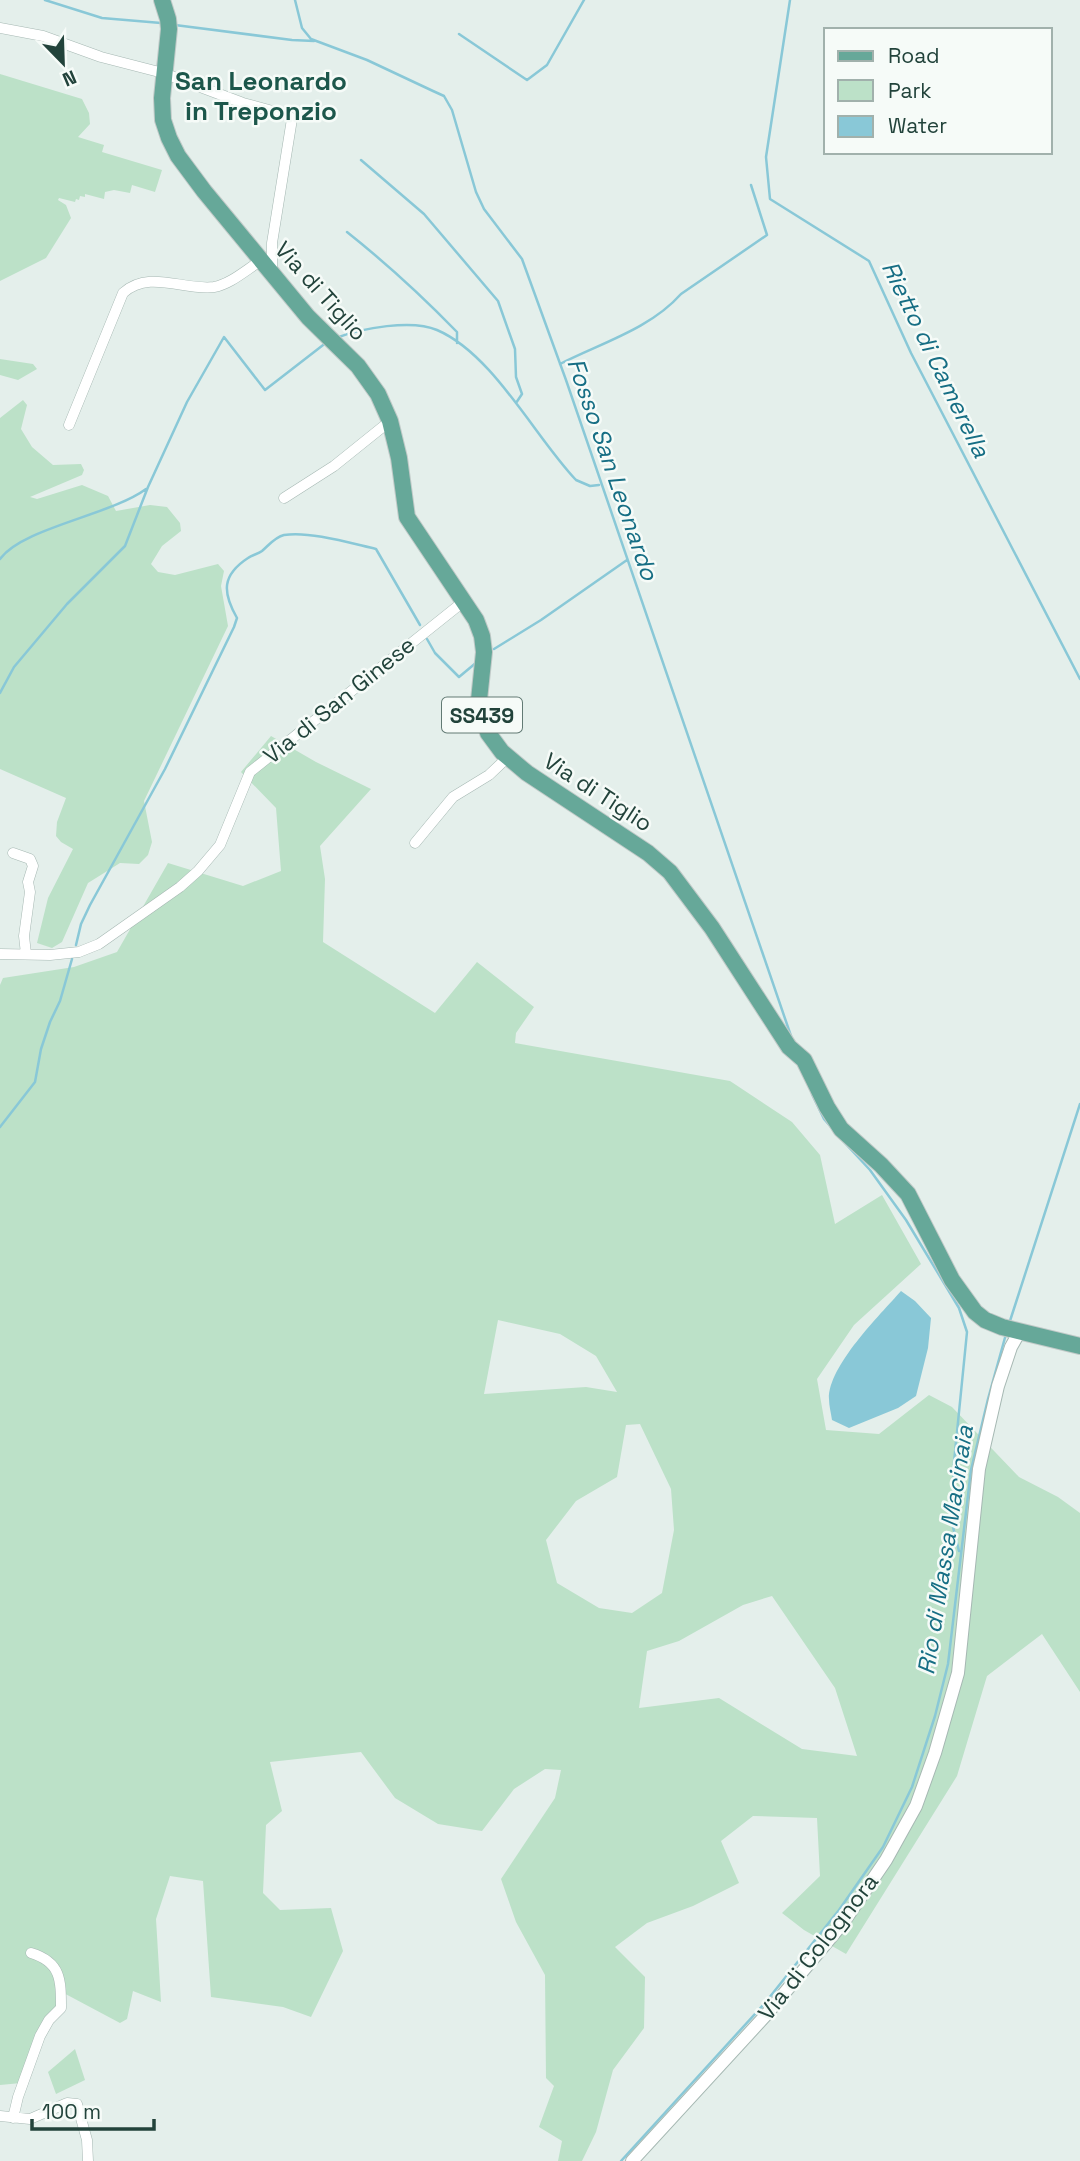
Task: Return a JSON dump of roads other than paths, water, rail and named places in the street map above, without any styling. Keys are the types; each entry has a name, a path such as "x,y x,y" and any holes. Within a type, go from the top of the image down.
{"main road":[{"name":"Via di Tiglio","path":"162,0 169,29 163,73 163,120 169,138 178,156 204,191 308,317 358,366 378,394 390,421 399,458 407,517 476,620 482,636 484,652 479,700 488,733 508,757 527,773 648,853 670,872 712,928 789,1047 804,1060 841,1129 908,1194 963,1297 985,1320 1080,1346"}],"street":[{"path":"0,28 43,36 101,57 163,73 292,118 270,258 273,274"},
{"path":"69,425 123,293 129,287 157,281 212,287 225,284 262,260"},
{"path":"284,498 334,466 390,421"},
{"name":"Via di San Ginese","path":"0,954 67,954 90,948 180,887 220,845 250,772 463,602"},
{"path":"415,843 453,797 489,775 508,757"},
{"path":"13,853 30,859 33,866 28,882 30,892 24,936 26,954"},
{"name":"Via di Colognora","path":"632,2161 766,2015 843,1923 886,1860 916,1806 935,1753 958,1673 979,1469 1011,1347 1012,1329"},
{"path":"13,2118 40,2036 49,2020 61,2008 61,1986 55,1966 44,1957 31,1953"},
{"path":"0,2116 30,2119 67,2103 77,2104 82,2113 88,2161"}],"water":[{"path":"901,1291 931,1318 928,1348 916,1396 898,1408 849,1428 832,1420 829,1399 831,1386 857,1342"}],"waterway":[{"path":"45,0 102,18 161,23"},
{"name":"Fosso San Leonardo","path":"295,0 302,28 311,39 367,60 444,96 452,110 476,192 484,209 522,259 791,1036"},
{"path":"459,34 527,80 547,65 584,0"},
{"name":"Rietto di Camerella","path":"790,0 766,157 770,199 869,261 911,353 1080,679"},
{"path":"175,25 314,41"},
{"path":"361,160 424,214 498,301 515,349 516,377 522,394 516,403"},
{"path":"560,364 655,317 681,294 767,235 751,185"},
{"path":"347,232 390,268 457,332 457,343"},
{"path":"336,338 387,326 414,325 437,330 477,358 495,377 576,480 590,486 599,485"},
{"path":"0,693 14,667 67,604 125,546 148,487 187,402 224,337 265,390 327,342"},
{"path":"0,559 11,548 27,539 112,507 146,489"},
{"path":"76,945 81,924 90,905 165,769 234,627 237,618 229,600 227,585 239,564 284,535 318,536 376,549 420,625"},
{"path":"494,649 627,560"},
{"path":"427,639 435,653 459,677 477,662"},
{"path":"0,1127 35,1082 41,1049 60,1001 72,959"},
{"name":"Fosso San Leonardo","path":"812,1094 831,1127"},
{"name":"Rio di Massa Macinaia","path":"1009,1324 1080,1104"},
{"name":"Fosso San Leonardo","path":"844,1142 870,1170 906,1220 959,1308 967,1332 954,1462 952,1523 959,1551"},
{"name":"Rio di Massa Macinaia","path":"621,2161 765,2003 839,1910 883,1847 912,1787 935,1716 948,1664 971,1470 1006,1334"}],"district":[{"name":"San Leonardo in Treponzio","path":"261,96"}]}
